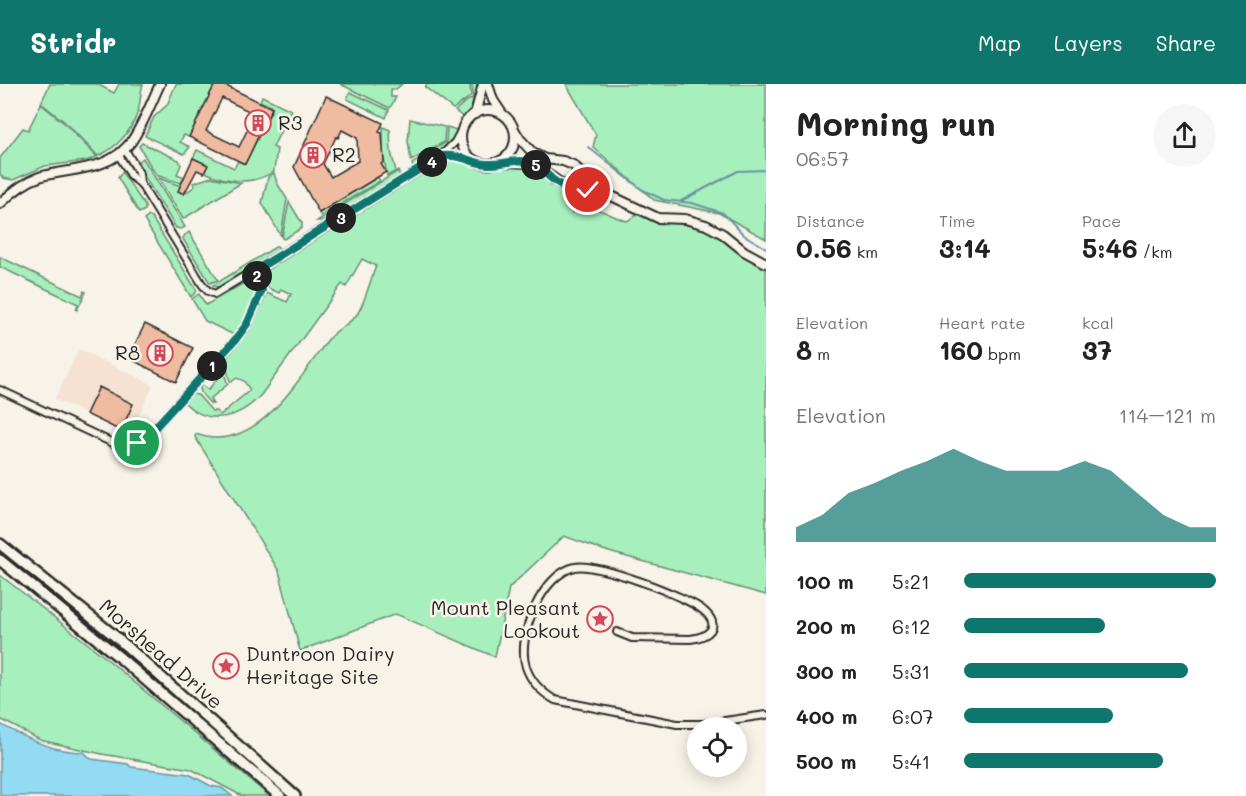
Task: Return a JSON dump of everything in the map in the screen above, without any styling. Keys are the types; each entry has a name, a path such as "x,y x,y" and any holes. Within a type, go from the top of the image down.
{"main road":[{"name":"Morshead Drive","path":"0,544 116,637 295,796"},
{"name":"Morshead Drive","path":"0,560 119,657 280,796"}],"street":[{"path":"0,204 10,194 31,181 89,169 121,151 132,140 160,84"},
{"path":"475,114 483,84"},
{"path":"488,84 493,100 502,114 509,120 521,141 533,153 545,159 563,161 573,165 603,192"},
{"path":"121,151 139,173 140,183 201,282 211,293 218,293 441,156 455,142 468,119 475,114 487,110 502,114"},
{"path":"462,129 463,146 469,156 476,161"},
{"path":"498,162 506,157 513,147 514,129"},
{"path":"441,156 459,156 488,164 514,161 529,163 565,186 603,192 658,218 685,219 706,225 766,263"},
{"path":"0,390 115,444 128,445 139,442 149,434 242,331 262,290 261,282 254,271"},
{"path":"617,632 632,638 699,638 709,633 712,622 704,611 685,601 613,573 591,566 577,566 558,575 537,602 524,643 525,665 532,681 544,694 555,700 677,724 704,724 766,715"}],"shaded area":[{"path":"79,349 153,385 130,435 55,399"}],"green space":[{"path":"50,84 97,84 114,93 119,84 143,84 138,111 128,132 117,144 98,156 65,122 41,103"},
{"path":"176,84 215,84 189,137 184,135 180,142 190,147 184,154 145,136 154,117 167,105"},
{"path":"340,84 402,84 396,89 391,89 391,97 396,97 390,108"},
{"path":"427,84 470,84 471,96 453,109 425,87"},
{"path":"472,84 477,84 476,98 473,106 463,117 455,111 473,98"},
{"path":"566,84 766,84 766,239 719,213 654,200 593,147 596,135"},
{"path":"350,92 389,110 386,118 347,99"},
{"path":"262,96 291,110 273,147 277,149 274,171 249,181 231,180 205,172 207,165 193,158 197,150 234,168 238,161 245,164 273,107 260,101"},
{"path":"41,104 64,123 97,157 86,161 45,166 13,180 3,178 0,174 0,158 23,128 28,130"},
{"path":"410,119 445,127 444,142 411,161 408,141"},
{"path":"383,127 390,130 391,152 396,171 387,176 383,153"},
{"path":"447,127 457,130 450,143 413,168 412,164 446,142"},
{"path":"142,143 179,160 181,165 177,174 184,177 181,183 156,175 139,146"},
{"path":"143,158 185,227 176,228 136,163"},
{"path":"458,158 485,170 513,164 528,165 536,170 541,179 547,177 550,185 566,192 564,197 572,213 579,209 593,208 627,221 639,214 649,218 704,228 747,258 766,268 766,595 609,552 564,536 509,588 495,657 396,614 300,651 279,571 195,437 196,434 218,438 238,434 257,424 275,409 330,337 358,313 376,266 362,259 346,287 342,284 261,395 243,410 223,417 213,417 193,410 184,402 192,394 198,395 212,411 220,415 250,390 244,381 237,378 231,382 224,361 249,330 267,293 287,302 291,294 281,289 279,293 268,288 264,276 267,270 444,160"},
{"path":"398,171 400,176 328,221 317,221"},
{"path":"122,172 145,206 145,210 139,213 118,178"},
{"path":"274,173 287,199 281,236 262,203 268,177"},
{"path":"211,177 241,183 183,219 158,178 181,186 178,191 184,194 195,186 193,183"},
{"path":"378,177 380,181 321,216 319,213"},
{"path":"289,202 302,223 302,228 284,239 282,238"},
{"path":"149,216 197,291 191,297 144,220"},
{"path":"189,232 218,280 210,283 183,239"},
{"path":"277,246 280,250 220,287 212,286"},
{"path":"0,257 82,296 84,291 86,292 77,310 78,304 0,267"},
{"path":"249,280 256,283 258,290 244,321 234,335 205,321 192,299 199,294 206,305"},
{"path":"220,365 228,384 210,399 213,404 211,404 203,395 200,387 201,384 208,390 221,374 216,369"},
{"path":"0,575 101,654 269,796 242,796 191,769 102,754 40,740 0,719"}],"water":[{"path":"0,724 50,747 84,752 91,759 128,764 131,767 189,774 211,786 222,788 232,796 0,796"}],"building":[{"name":"R3","path":"215,84 222,84 272,108 245,164 189,137","holes":["222,98 255,114 239,147 206,131"]},
{"name":"R2","path":"326,96 383,123 379,132 382,133 384,162 381,164 386,172 319,213 294,167","holes":["342,130 357,138 358,161 331,177 323,164 336,137 338,138"]},
{"path":"193,158 208,165 204,173 197,170 184,194 178,191"},
{"name":"R8","path":"145,324 193,348 176,382 128,358"},
{"path":"99,387 133,404 121,431 86,414"}],"waterway":[{"path":"588,147 641,189 664,200 692,203 723,213 744,235 766,248"},
{"path":"681,201 738,171 766,170"}],"place":[{"name":"R3","path":"258,123"},
{"name":"R2","path":"313,155"},
{"name":"R8","path":"160,353"},
{"name":"Mount Pleasant Lookout","path":"600,619"},
{"name":"Duntroon Dairy Heritage Site","path":"226,666"}],"route":[{"path":"137,443 149,434 247,324 262,290 261,282 254,271 441,156 459,156 488,164 507,161 534,164 562,185 588,190"}]}
